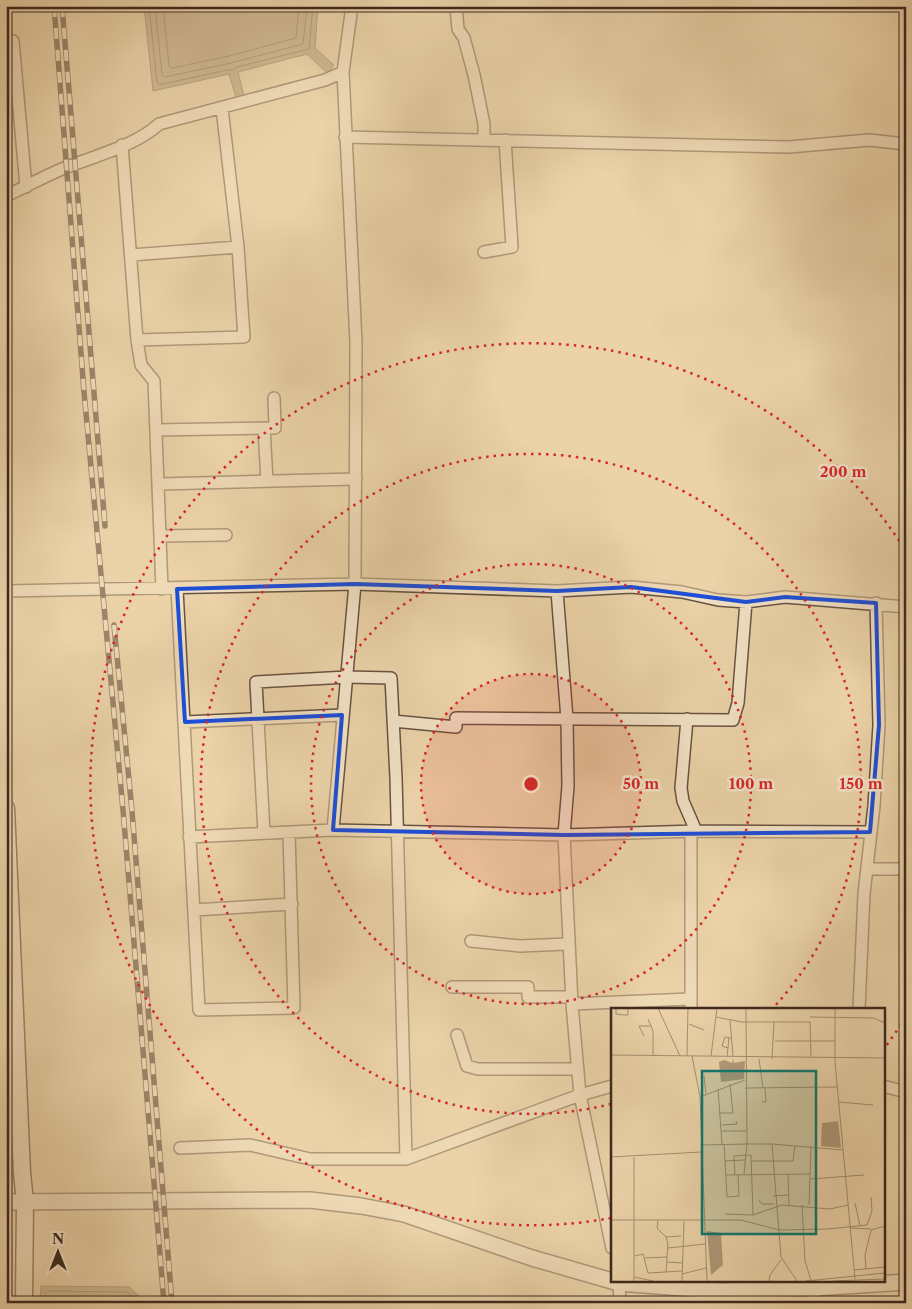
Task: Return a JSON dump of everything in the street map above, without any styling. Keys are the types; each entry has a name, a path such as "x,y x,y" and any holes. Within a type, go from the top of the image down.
{"main road":[{"path":"6,808 22,1174 25,1202 24,1303"}],"street":[{"path":"333,830 342,716 356,584 356,342 343,72 352,6"},
{"path":"456,6 458,29 464,38 474,75 484,124 484,140"},
{"path":"13,41 26,187"},
{"path":"6,196 60,170 152,131 159,124 325,80 343,72"},
{"path":"137,340 244,337 238,248 222,108"},
{"path":"345,138 789,147 869,140 906,144"},
{"path":"484,252 512,247 505,140"},
{"path":"122,145 140,364 154,381 162,589"},
{"path":"131,255 238,248"},
{"path":"156,430 276,428 274,398"},
{"path":"264,428 267,481"},
{"path":"159,484 356,479"},
{"path":"160,536 226,535"},
{"path":"6,592 356,584 557,591 631,587 682,592 718,600 746,602 785,597 876,603 906,607"},
{"path":"177,589 199,1010 294,1008 289,832"},
{"path":"557,591 567,719 568,786 564,835 567,944 580,1094 611,1243"},
{"path":"394,721 456,727 456,718 733,720 738,703 746,602"},
{"path":"859,1008 867,870 874,806 879,726 876,603"},
{"path":"264,833 256,682 347,677 391,678 394,721 406,1159"},
{"path":"185,722 342,716"},
{"path":"452,987 528,988 528,996 572,1000 690,1004 694,832 683,801 681,788 687,719"},
{"path":"189,837 333,830 564,835 694,832 870,832"},
{"path":"867,870 906,869"},
{"path":"194,910 292,904"},
{"path":"472,941 520,946 567,944"},
{"path":"457,1035 467,1066 478,1069 578,1069"},
{"path":"180,1148 250,1145 310,1158 406,1159 580,1094 611,1086"},
{"path":"884,1086 906,1092"},
{"path":"6,1202 310,1200 360,1206 404,1214 532,1258 611,1280"},
{"path":"620,1303 619,1282 721,1291 814,1290 906,1282"}],"highlighted area":[{"path":"355,584 557,591 631,587 746,602 785,597 876,603 879,725 870,832 564,835 333,830 342,715 185,722 177,589"}],"water":[{"path":"144,6 318,6 315,48 334,65 327,73 307,54 238,72 244,96 236,98 229,74 153,91"},
{"path":"41,1286 129,1287 147,1303 40,1303"}],"railway":[{"path":"54,6 84,392 123,810 164,1303"},
{"path":"62,6 105,526"},
{"path":"114,625 132,811 172,1303"}]}
